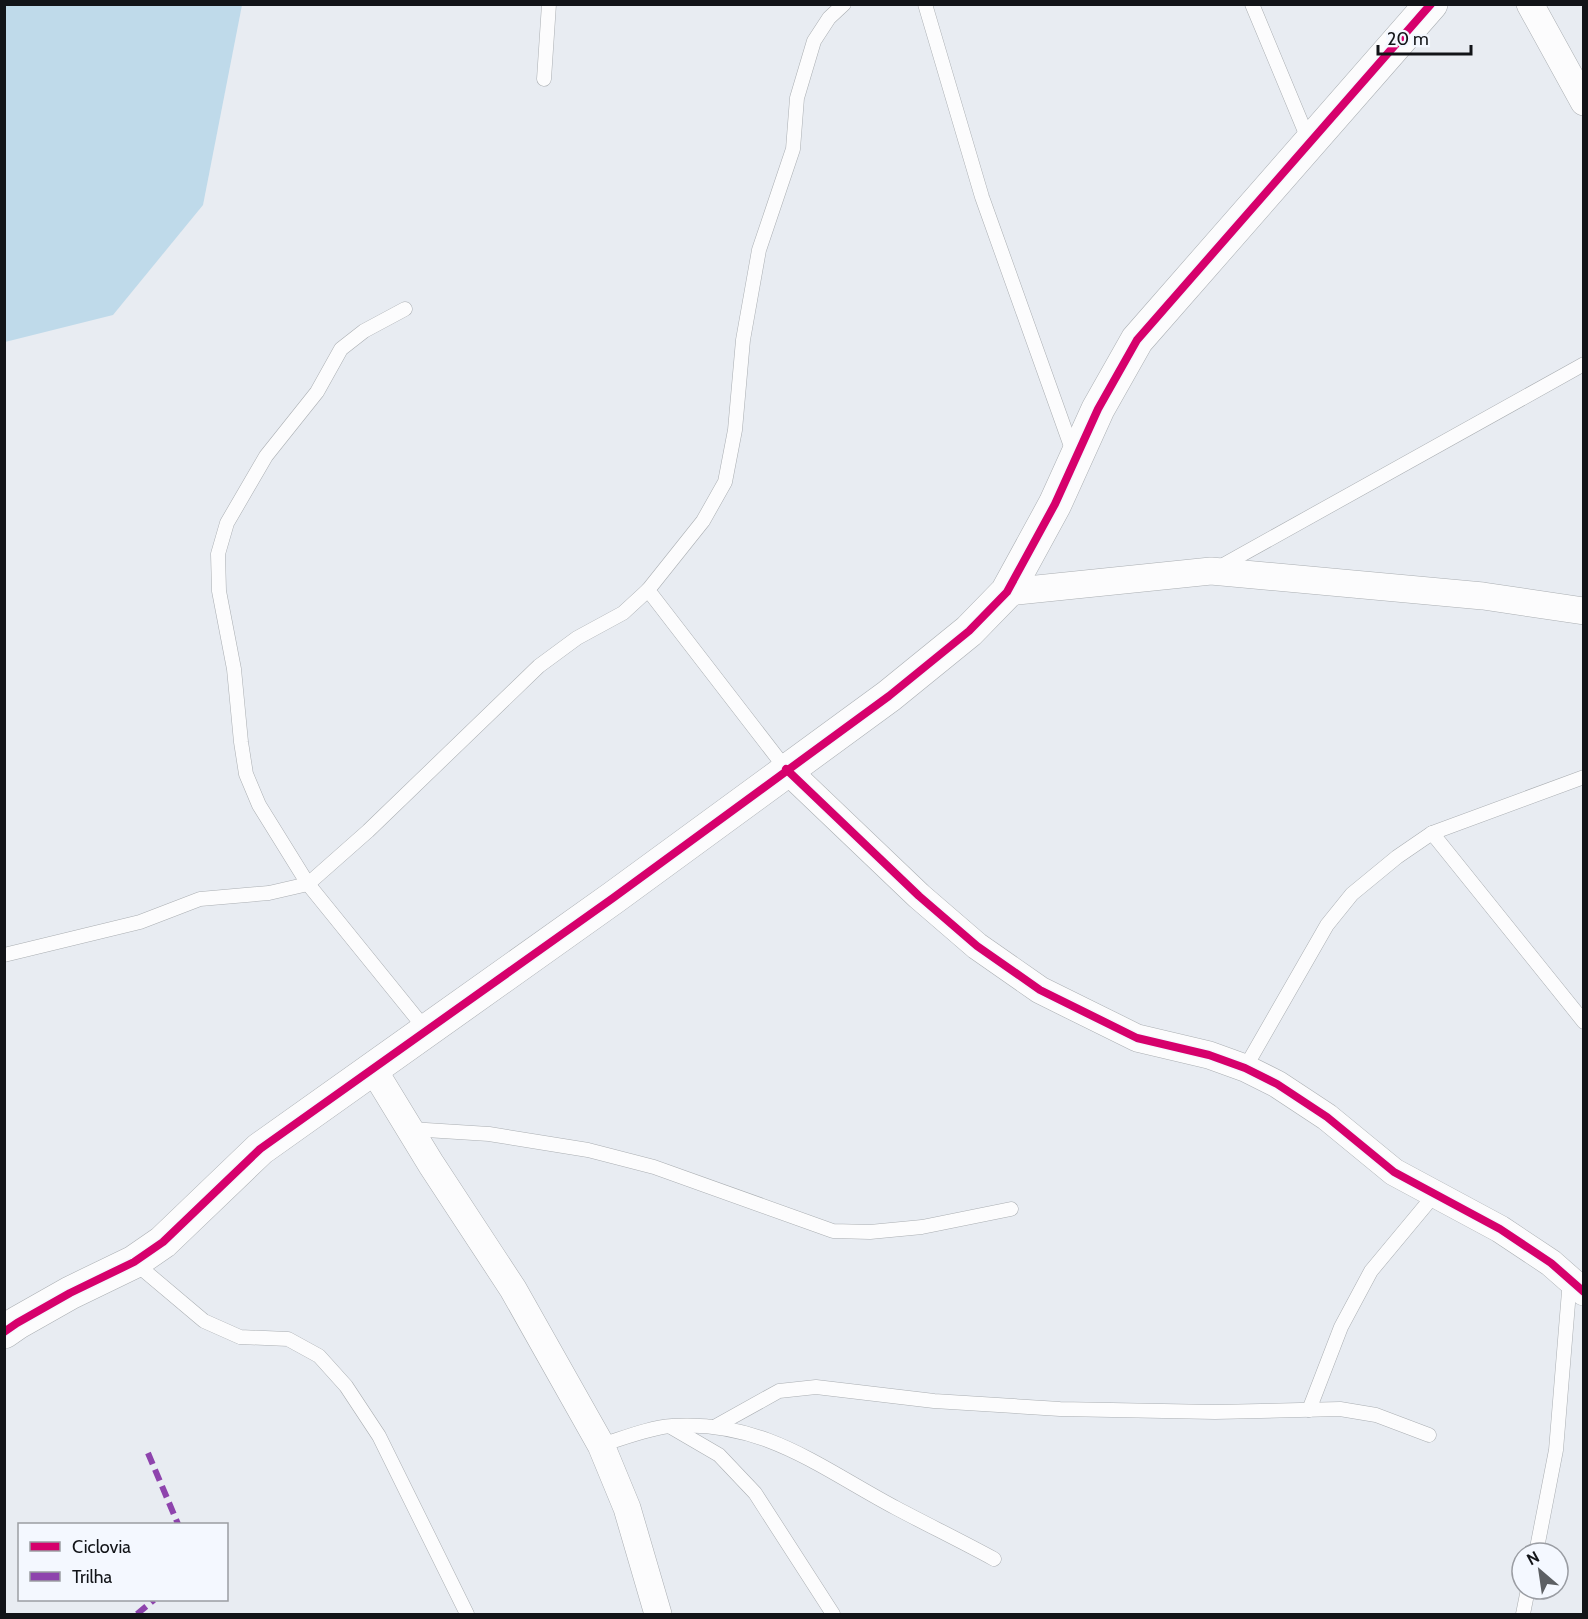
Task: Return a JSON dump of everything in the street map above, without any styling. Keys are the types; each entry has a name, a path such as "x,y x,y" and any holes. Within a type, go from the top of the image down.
{"street":[{"path":"4,1332 70,1293 134,1262 163,1242 260,1149 613,898 916,675 969,631 1007,592 1055,504 1098,409 1137,340 1431,4"},
{"path":"1530,4 1584,102"},
{"path":"1007,592 1211,571 1483,596 1584,611"},
{"path":"786,769 919,896 977,946 1040,990 1137,1038 1209,1056 1245,1068 1277,1084 1327,1117 1394,1172 1500,1229 1551,1263 1577,1285"},
{"path":"373,1069 513,1289 600,1445 627,1508 657,1614"}],"lane":[{"path":"544,79 549,4"},
{"path":"4,955 140,921 200,899 268,893 308,884 368,831 539,666 577,638 623,613 648,590 703,521 725,482 735,430 743,340 759,250 794,149 798,98 814,41 829,18 844,4"},
{"path":"924,4 982,197 1076,460"},
{"path":"1252,4 1310,144"},
{"path":"405,309 364,331 341,349 317,392 266,456 227,523 218,554 219,591 234,669 246,774 259,805 308,884 427,1031"},
{"path":"1211,571 1584,364"},
{"path":"648,590 786,769"},
{"path":"1245,1068 1333,917 1352,894 1397,857 1432,833 1584,777"},
{"path":"1432,833 1578,1007 1584,1022"},
{"path":"410,1129 489,1134 588,1150 654,1167 833,1231 870,1232 922,1227 1011,1209"},
{"path":"1309,1410 1341,1327 1371,1271 1434,1194"},
{"path":"134,1262 204,1321 240,1337 288,1339 319,1356 346,1386 380,1436 467,1614"},
{"path":"1538,1541 1556,1450 1577,1285"},
{"path":"716,1426 779,1391 816,1387 934,1401 1060,1409 1215,1412 1340,1410 1376,1415 1430,1435"},
{"path":"600,1445 669,1426 716,1426 742,1431 802,1454 896,1508 994,1558"},
{"path":"669,1426 719,1455 755,1493 833,1614"}],"water":[{"path":"5,4 242,5 203,205 113,315 5,342"}],"marked path":[{"path":"148,1453 178,1523"},
{"path":"137,1614 153,1601"}],"cycle path":[{"path":"4,1332 70,1293 134,1262 163,1242 260,1149 613,898 889,696 969,631 1007,592 1055,504 1098,409 1137,340 1431,4"},
{"path":"786,769 919,896 977,946 1040,990 1137,1038 1209,1055 1245,1068 1277,1084 1327,1117 1394,1172 1500,1229 1551,1263 1584,1292"}]}
